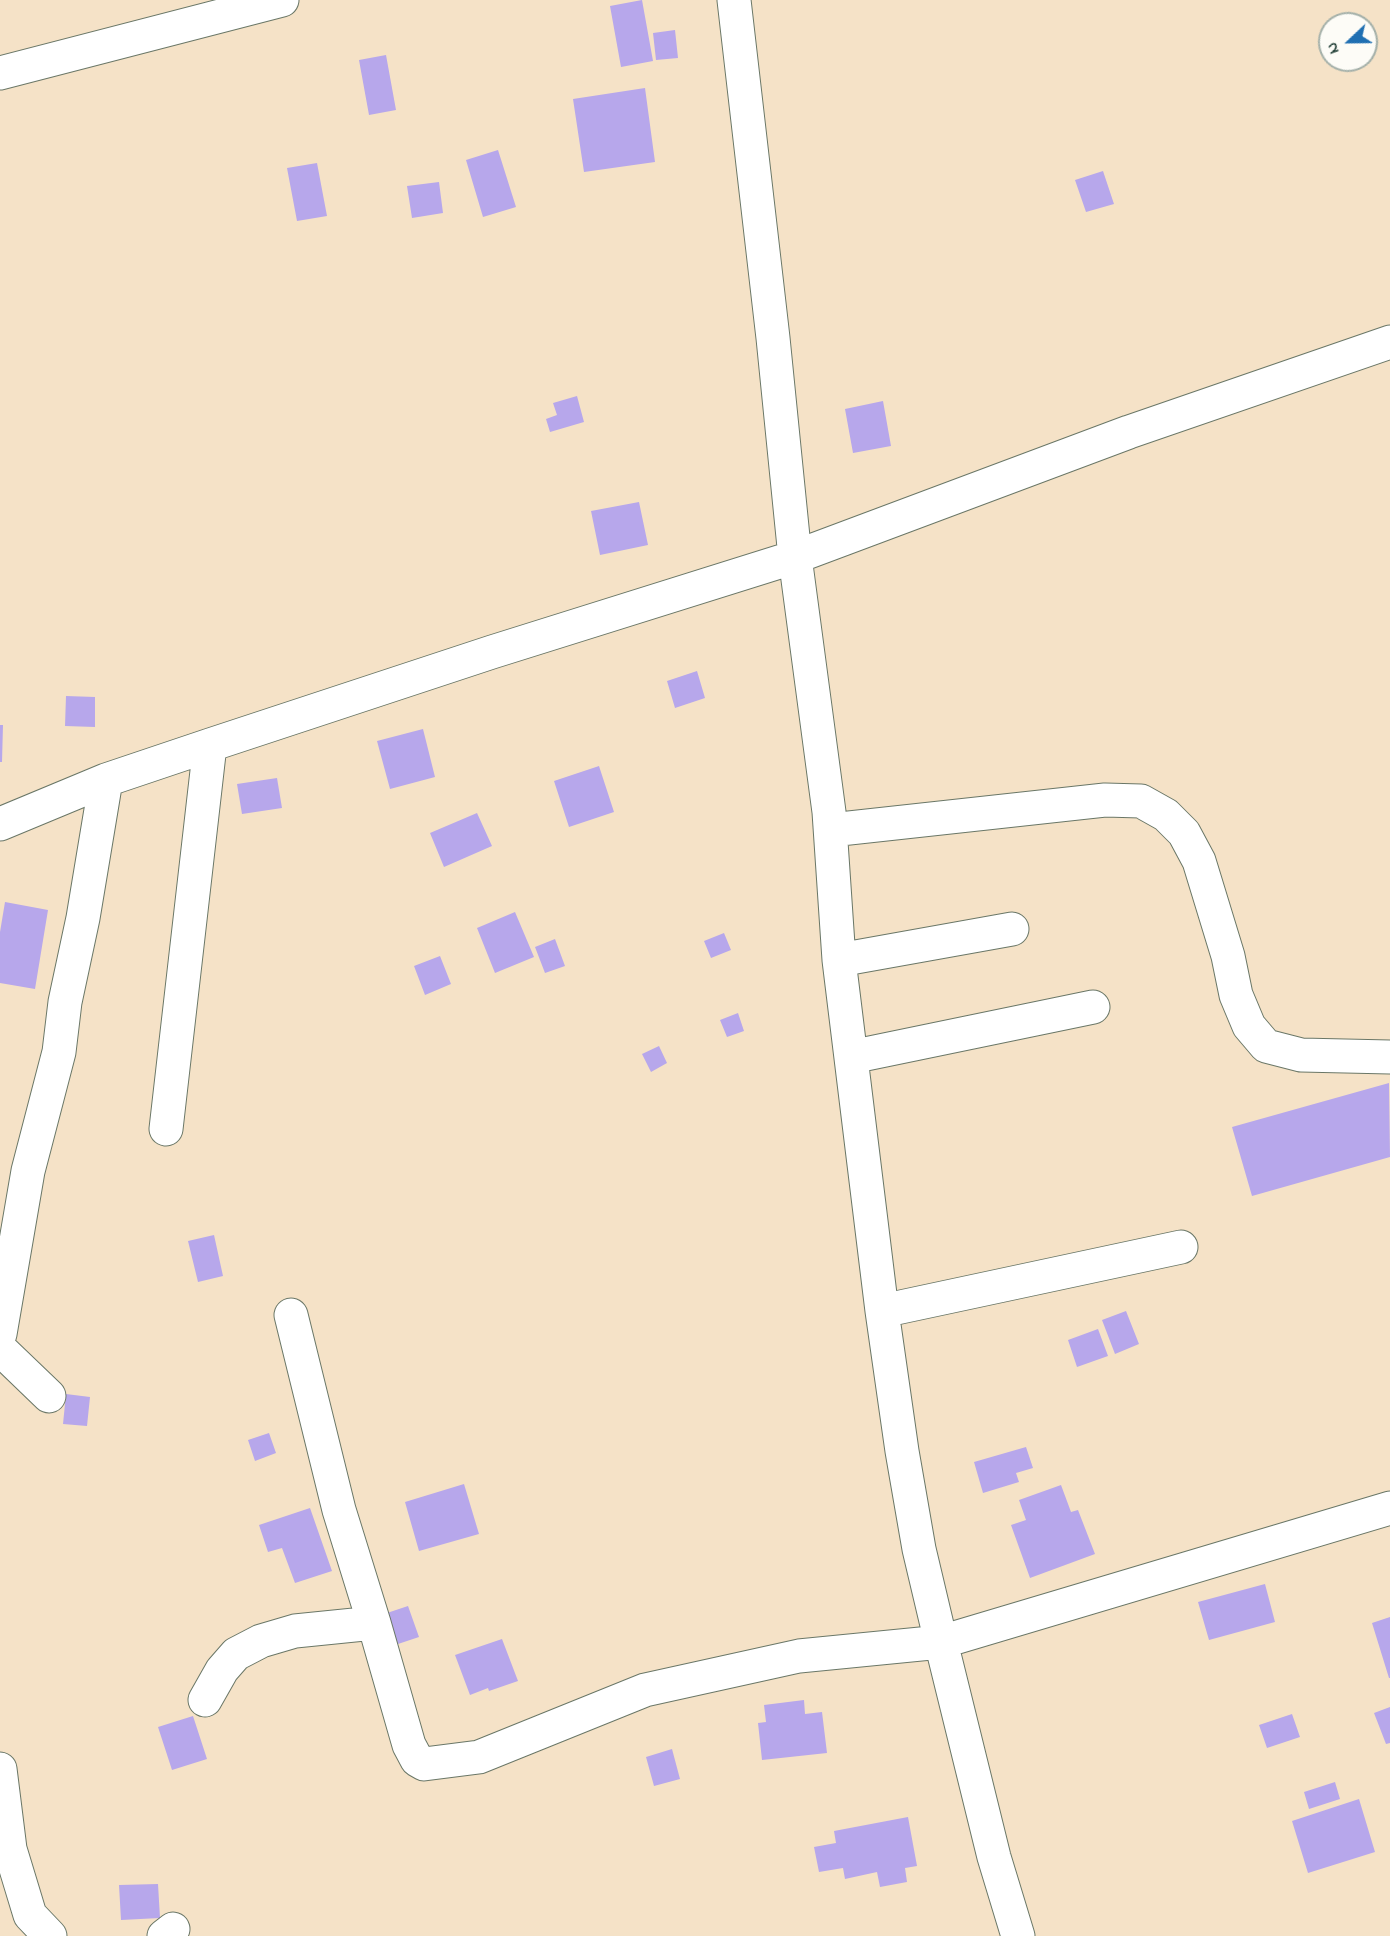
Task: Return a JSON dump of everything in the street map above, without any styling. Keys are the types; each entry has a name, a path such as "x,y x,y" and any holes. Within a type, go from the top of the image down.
{"street":[{"path":"0,73 282,0"},
{"path":"734,0 773,338 795,557 831,830 839,960 882,1311 902,1451 919,1549 941,1642 994,1857 1018,1936"},
{"path":"0,824 106,780 210,745 481,656 795,557 1118,436 1390,342"},
{"path":"166,1129 210,745"},
{"path":"0,1334 28,1171 59,1052 65,1002 83,918 106,780"},
{"path":"831,830 1105,800 1141,801 1166,815 1184,833 1199,861 1228,956 1236,995 1249,1026 1266,1046 1301,1055 1390,1057"},
{"path":"839,960 1012,929"},
{"path":"851,1057 1093,1006"},
{"path":"882,1311 1181,1247"},
{"path":"291,1315 339,1510 409,1745 417,1760 424,1764 479,1757 645,1690 799,1656 941,1642 1390,1508"},
{"path":"0,1349 49,1396"},
{"path":"205,1700 222,1670 236,1654 261,1641 295,1631 374,1623"},
{"path":"0,1769 10,1850 30,1915 51,1936"}],"building":[{"path":"642,0 653,61 621,67 610,6"},
{"path":"675,30 678,58 656,60 653,33"},
{"path":"386,55 396,110 369,115 359,60"},
{"path":"645,88 655,162 584,172 573,99"},
{"path":"498,150 516,207 483,217 466,160"},
{"path":"317,163 327,216 297,221 287,168"},
{"path":"1103,171 1114,204 1086,212 1075,180"},
{"path":"439,182 443,213 412,218 407,186"},
{"path":"577,396 584,422 550,432 546,419 557,415 553,403"},
{"path":"883,401 891,446 853,453 845,409"},
{"path":"639,502 648,545 600,555 591,511"},
{"path":"697,671 705,698 675,708 667,681"},
{"path":"66,696 95,697 95,727 65,726"},
{"path":"0,725 3,725 2,762 0,762"},
{"path":"423,729 435,777 390,789 377,741"},
{"path":"599,766 614,812 569,827 554,781"},
{"path":"277,778 282,808 242,814 237,784"},
{"path":"477,813 492,846 444,867 430,833"},
{"path":"5,902 48,910 35,989 0,983 0,932"},
{"path":"515,912 534,957 495,973 477,928"},
{"path":"724,933 731,950 711,958 704,941"},
{"path":"555,939 565,966 545,973 535,947"},
{"path":"440,956 451,984 425,995 414,966"},
{"path":"738,1013 744,1031 727,1037 720,1020"},
{"path":"659,1046 667,1063 651,1072 642,1054"},
{"path":"1389,1083 1390,1157 1252,1196 1232,1127"},
{"path":"214,1235 223,1276 198,1282 188,1241"},
{"path":"1126,1311 1139,1344 1115,1354 1102,1320"},
{"path":"1098,1329 1108,1356 1077,1367 1068,1340"},
{"path":"66,1394 90,1397 87,1426 63,1424"},
{"path":"269,1433 276,1453 255,1461 248,1440"},
{"path":"1026,1447 1033,1468 1016,1473 1019,1482 983,1493 974,1462"},
{"path":"464,1484 479,1534 419,1551 405,1502"},
{"path":"1061,1485 1071,1512 1078,1510 1095,1554 1030,1578 1011,1525 1026,1520 1019,1500"},
{"path":"310,1508 332,1571 295,1583 282,1548 268,1552 259,1525"},
{"path":"1265,1584 1275,1622 1209,1640 1198,1602"},
{"path":"408,1606 419,1637 392,1646 381,1615"},
{"path":"1390,1617 1390,1678 1389,1678 1372,1623"},
{"path":"502,1639 518,1681 470,1695 455,1655"},
{"path":"804,1700 805,1714 822,1712 827,1753 762,1760 758,1723 766,1722 764,1705"},
{"path":"1390,1707 1390,1743 1386,1744 1374,1713"},
{"path":"1292,1714 1300,1737 1267,1748 1259,1725"},
{"path":"193,1716 207,1759 172,1770 158,1727"},
{"path":"672,1749 680,1779 654,1786 646,1757"},
{"path":"1335,1782 1340,1799 1309,1809 1304,1792"},
{"path":"1359,1799 1375,1852 1308,1873 1292,1821"},
{"path":"908,1817 917,1866 905,1868 907,1882 880,1887 877,1872 845,1879 843,1868 819,1872 814,1847 836,1843 834,1831"},
{"path":"158,1884 160,1918 121,1920 119,1885"}]}
